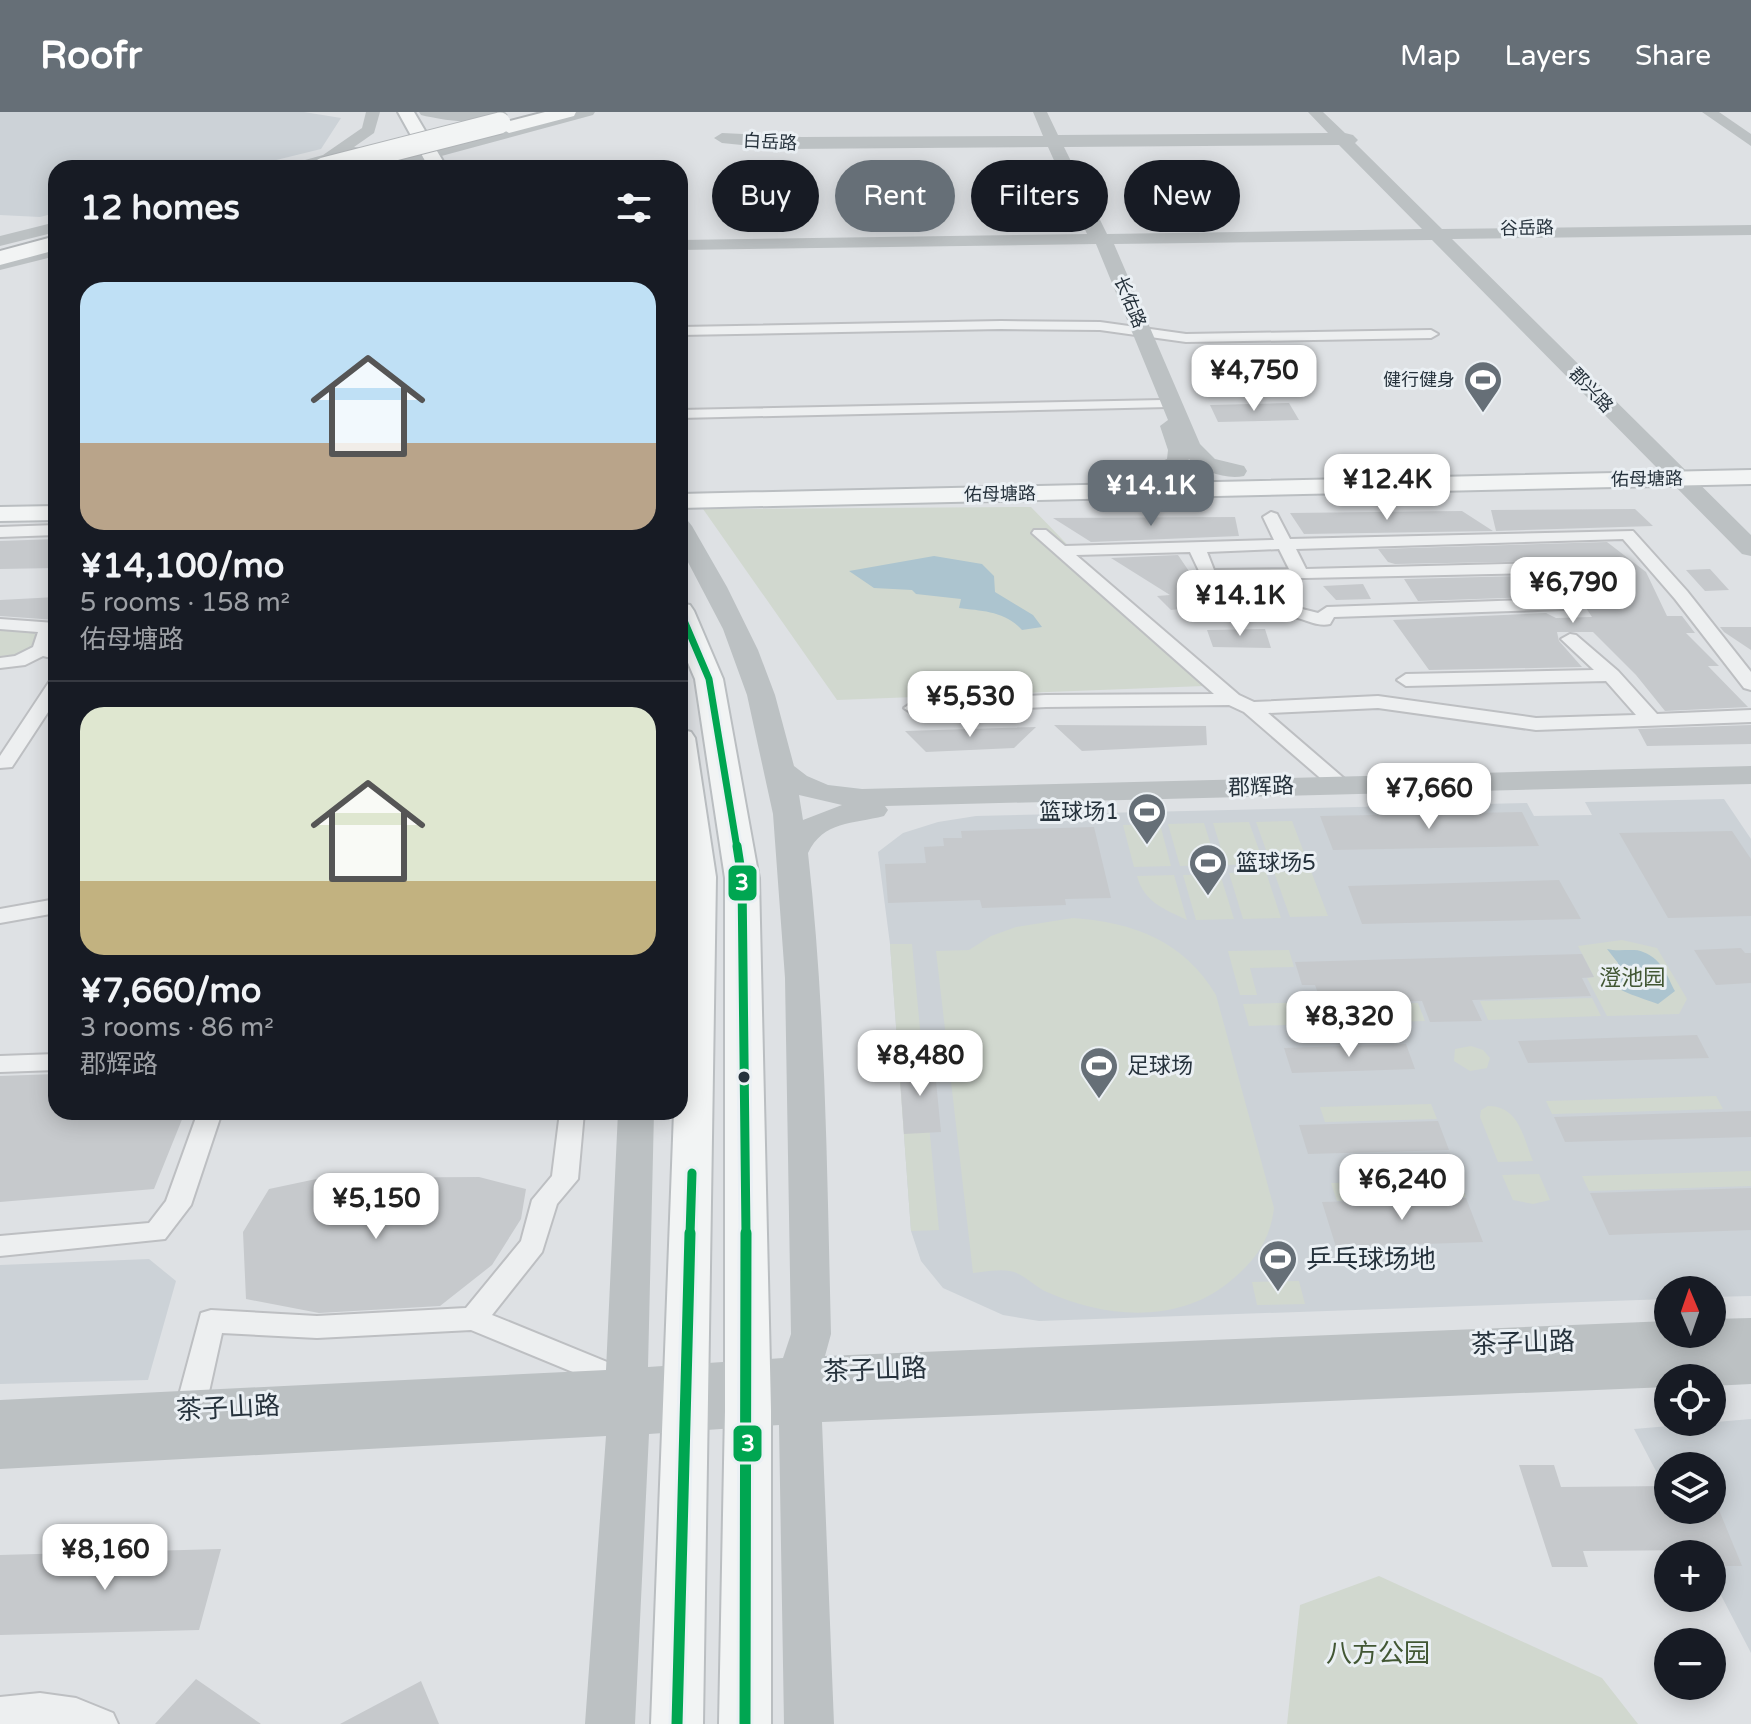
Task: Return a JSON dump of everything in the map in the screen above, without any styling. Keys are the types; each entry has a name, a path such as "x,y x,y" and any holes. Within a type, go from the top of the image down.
{"highway":[{"path":"378,160 542,112"},
{"path":"343,160 501,123 567,112"},
{"path":"0,250 48,238"},
{"path":"0,258 48,245"}],"main road":[{"path":"326,160 365,134 371,126 373,112 412,137"},
{"path":"389,112 412,137 421,160"},
{"path":"406,112 421,160"},
{"path":"412,137 425,112 501,123"},
{"path":"337,160 412,137 588,112"},
{"name":"长佑路","path":"1037,112 1191,450 1207,464 1236,471"},
{"name":"郡兴路","path":"1318,112 1680,470 1751,533"},
{"path":"1709,112 1751,141"},
{"path":"1723,112 1751,132"},
{"path":"423,160 501,123"},
{"path":"466,160 473,147 501,123"},
{"name":"白岳路","path":"1051,141 783,144 722,138 783,142 1346,139"},
{"path":"688,242 1751,228"},
{"path":"0,241 48,229"},
{"path":"0,265 48,253"},
{"name":"长佑路","path":"1138,331 1180,455 1171,467 1153,473"},
{"name":"佑母塘路","path":"688,501 1680,470 1751,460"},
{"name":"郡兴路","path":"1680,470 1751,549"},
{"name":"佑母塘路","path":"688,482 1236,471 1680,470 1751,477"},
{"path":"0,496 48,494"},
{"path":"0,514 48,513"},
{"path":"688,539 715,585 761,696 779,768 793,853 801,955 811,1334 800,1389 809,1724"},
{"path":"688,630 709,679 742,878 747,1395 745,1724"},
{"name":"郡辉路","path":"779,768 788,778 811,789 854,797 1751,775"},
{"name":"郡辉路","path":"793,853 796,843 818,823 838,814 867,810 1751,786"},
{"path":"677,1724 699,877 688,797"},
{"path":"610,1724 628,1400 626,1346 636,1120"},
{"name":"茶子山路","path":"0,1451 628,1400 1751,1334"},
{"name":"茶子山路","path":"800,1389 1751,1367"},
{"name":"茶子山路","path":"0,1418 575,1389 628,1400"}],"street":[{"path":"688,331 1001,325 1100,326 1186,338 1431,334"},
{"path":"688,414 1163,404"},
{"path":"1271,517 1300,574"},
{"path":"0,532 48,530"},
{"path":"1040,533 1232,699 1251,708 1340,785"},
{"path":"1059,551 1627,534 1699,617 1751,684"},
{"path":"1196,545 1207,575 1224,607 1243,614 1302,613 1324,620 1327,612 1566,604 1541,568 1207,575"},
{"path":"0,624 48,627"},
{"path":"1570,639 1611,675 1650,718"},
{"path":"0,663 48,652"},
{"path":"1406,680 1611,675"},
{"path":"5,763 48,698"},
{"path":"913,708 1046,701 1232,699"},
{"path":"1251,708 1378,702 1536,724 1751,716"},
{"path":"0,916 48,907"},
{"path":"0,1064 48,1062"},
{"path":"0,1246 156,1232 178,1205 207,1120"},
{"path":"473,1319 533,1245 545,1200 565,1179 571,1120"},
{"path":"190,1410 211,1321 317,1327 473,1319 628,1400"},
{"path":"0,1713 28,1709 74,1711 101,1724"}],"shaded area":[{"path":"0,112 304,112 341,118 321,149 276,160 48,160 48,215 0,215"},
{"path":"1724,799 1751,839 1751,1296 1726,1297 1726,1276 1654,1276 1654,1299 1039,1321 1003,1315 943,1288 921,1261 911,1231 890,944 878,852 903,833 938,822 976,816 1527,803 1534,816 1592,815 1585,802"},
{"path":"149,1259 176,1281 148,1380 0,1384 0,1265"},
{"path":"1751,1419 1751,1653 1726,1605 1726,1540 1692,1540 1683,1524 1726,1524 1726,1452 1654,1452 1654,1467 1634,1429 1654,1427 1654,1436 1726,1436 1726,1421"}],"green space":[{"path":"1031,507 1204,686 837,700 703,509"},
{"path":"0,626 21,628 39,635 27,654 0,656"},
{"path":"1292,821 1308,863 1271,864 1256,822"},
{"path":"1249,822 1264,864 1226,865 1213,823"},
{"path":"1204,823 1217,865 1180,866 1168,824"},
{"name":"篮球场1","path":"1160,824 1171,866 1134,867 1123,825"},
{"path":"1311,871 1328,916 1290,917 1274,872"},
{"path":"1266,872 1281,918 1243,919 1229,873"},
{"name":"篮球场5","path":"1220,874 1234,919 1196,920 1183,875"},
{"path":"1174,875 1187,920 1150,898 1137,876"},
{"path":"1073,918 1116,924 1155,938 1173,948 1203,976 1216,995 1274,1208 1265,1241 1246,1267 1208,1296 1163,1311 1140,1313 1092,1307 1042,1290 1015,1272 973,1273 936,951 969,950 991,936 1016,927"},
{"name":"澄池园","path":"1622,940 1657,948 1687,999 1679,1014 1607,1016 1587,978 1594,977 1578,946"},
{"path":"890,944 912,944 939,1230 911,1231"},
{"path":"1289,950 1294,967 1250,968 1257,995 1240,995 1228,951"},
{"path":"1592,998 1601,1016 1488,1020 1480,1001"},
{"path":"1319,1002 1321,1005 1418,1003 1425,1021 1249,1026 1243,1004"},
{"path":"1471,1046 1483,1050 1490,1058 1487,1068 1470,1071 1454,1061 1455,1049"},
{"path":"1716,1096 1723,1109 1552,1114 1546,1101"},
{"path":"1431,1104 1437,1119 1325,1122 1320,1107"},
{"path":"1488,1106 1498,1107 1513,1117 1523,1133 1533,1161 1498,1162 1480,1117 1481,1110"},
{"path":"1751,1171 1751,1186 1589,1191 1582,1176"},
{"path":"1539,1174 1550,1200 1533,1204 1513,1200 1502,1175"},
{"path":"1459,1179 1466,1197 1337,1201 1331,1183"},
{"name":"乒乓球场地","path":"1299,1281 1305,1304 1257,1305 1252,1282"},
{"name":"八方公园","path":"1379,1576 1602,1678 1638,1724 1287,1724 1300,1605"}],"water":[{"path":"934,556 982,564 994,576 995,592 1033,615 1042,627 1022,630 1001,615 959,608 961,599 916,594 912,590 874,588 849,571"},
{"path":"1607,949 1640,951 1650,955 1664,970 1675,991 1658,1004 1612,985 1606,981 1617,971 1618,963"}],"building":[{"path":"1289,403 1299,420 1218,422 1210,405"},
{"path":"1635,509 1653,526 1496,531 1491,510"},
{"path":"1462,511 1493,531 1304,534 1290,513"},
{"path":"1235,517 1239,536 1091,542 1053,518"},
{"path":"48,539 48,568 0,569 0,541"},
{"path":"1607,542 1646,572 1667,616 1682,616 1695,633 1686,633 1719,666 1708,666 1748,707 1665,711 1636,675 1593,632 1557,632 1559,641 1582,667 1429,670 1393,620 1546,613 1556,618 1592,617 1555,561 1395,564 1388,562 1378,549"},
{"path":"1178,555 1201,589 1198,607 1171,610 1157,596 1170,595 1111,558"},
{"path":"1710,569 1729,590 1705,591 1686,570"},
{"path":"1521,576 1535,597 1418,601 1404,579"},
{"path":"1231,583 1282,583 1284,599 1238,598"},
{"path":"1363,584 1371,599 1336,600 1323,586"},
{"path":"48,597 48,619 0,616 0,600"},
{"path":"1720,627 1751,627 1751,650 1724,632"},
{"path":"1265,629 1271,648 1213,647 1207,630"},
{"path":"1054,725 1206,726 1207,745 1082,751"},
{"path":"1751,725 1751,744 1647,746 1638,729"},
{"path":"1036,727 1014,748 926,752 905,731"},
{"path":"1522,812 1539,846 1333,850 1320,816"},
{"path":"1094,827 1111,898 1065,899 1066,905 982,908 980,900 888,903 885,864 926,863 924,847 944,846 943,838 962,838 961,831"},
{"path":"1732,831 1751,859 1751,916 1668,918 1619,833"},
{"path":"1559,880 1581,919 1362,924 1348,886"},
{"path":"1741,948 1745,953 1751,953 1751,983 1716,985 1694,950"},
{"path":"1582,954 1594,977 1582,978 1591,996 1472,1000 1482,1021 1430,1022 1422,1001 1322,1004 1315,985 1302,985 1295,962"},
{"path":"1697,1035 1709,1058 1528,1063 1518,1041"},
{"path":"1406,1044 1415,1069 1292,1073 1284,1048"},
{"path":"934,1061 941,1132 904,1134 899,1063"},
{"path":"48,1074 48,1120 182,1120 154,1189 0,1202 0,1076"},
{"path":"1751,1111 1751,1137 1565,1142 1554,1117"},
{"path":"1438,1121 1449,1150 1308,1154 1299,1125"},
{"path":"479,1177 526,1189 521,1219 492,1265 440,1306 319,1313 246,1299 243,1232 269,1189 321,1178"},
{"path":"1751,1188 1751,1230 1609,1235 1590,1193"},
{"path":"1466,1198 1483,1242 1336,1247 1322,1202"},
{"path":"1519,1465 1554,1465 1561,1487 1654,1486 1654,1524 1725,1524 1742,1566 1726,1566 1726,1540 1654,1540 1654,1550 1583,1551 1588,1567 1552,1567"},
{"path":"221,1549 199,1630 0,1635 0,1555"},
{"path":"196,1679 261,1724 155,1724"},
{"path":"421,1681 439,1724 340,1724"}],"transit line":[{"name":"3","path":"688,630 709,679 742,878 748,1411 745,1724"},
{"name":"3","path":"677,1724 692,1173"}],"place":[{"name":"健行健身","path":"1483,414"},
{"name":"篮球场1","path":"1147,846"},
{"name":"篮球场5","path":"1208,897"},
{"name":"足球场","path":"1099,1100"},
{"name":"乒乓球场地","path":"1278,1293"}]}
